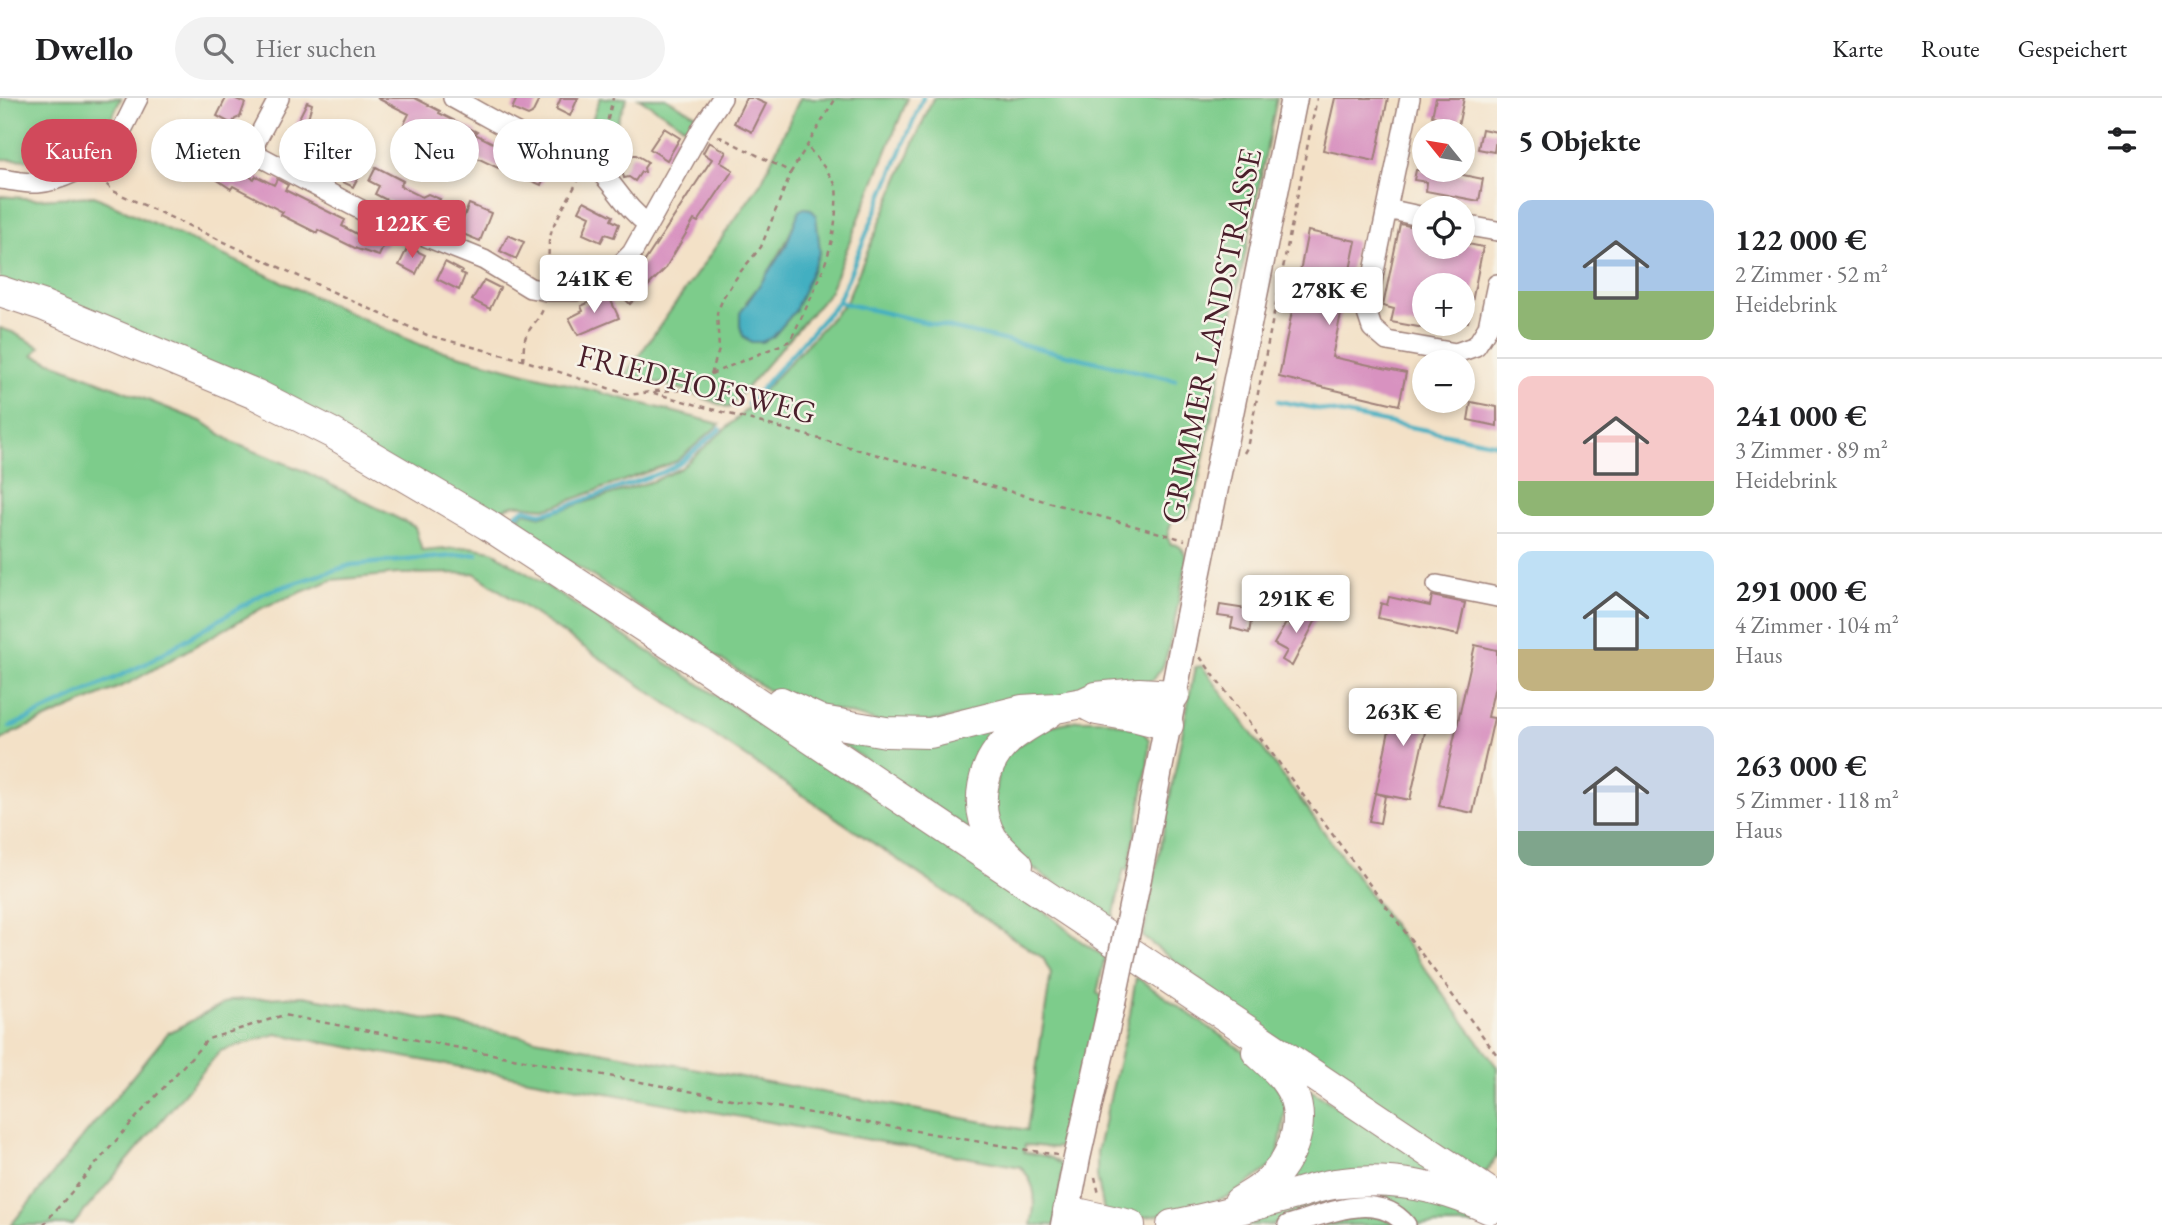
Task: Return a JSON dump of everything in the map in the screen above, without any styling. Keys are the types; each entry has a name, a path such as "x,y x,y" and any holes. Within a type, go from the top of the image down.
{"highway":[{"path":"0,291 43,304 255,394 332,433 488,525 1497,1198"},
{"path":"679,650 707,656 788,706 822,721 886,732 930,733 1022,710 1070,706 1145,718 1168,725"},
{"path":"1083,923 992,838 982,808 982,791 991,761 1011,737 1070,706 1096,697 1139,693 1174,695"},
{"path":"1187,991 1274,1067 1293,1093 1298,1117 1296,1139 1284,1164 1264,1186 1224,1212"},
{"path":"1172,1225 1334,1184 1367,1182 1405,1182 1433,1188 1469,1199 1497,1213"},
{"path":"1066,1218 1130,1225"}],"main road":[{"name":"GRIMMER LANDSTRASSE","path":"1066,1218 1138,878 1202,545 1294,98"}],"street":[{"path":"127,119 138,98"},
{"path":"279,98 256,141 254,148 259,156 367,213 484,260 530,288 547,291 576,291 608,276 632,253 702,128 722,98"},
{"path":"453,98 493,119"},
{"path":"1410,98 1366,310 1372,328 1387,341 1456,353 1476,346 1489,327 1497,284"},
{"path":"0,179 21,181"},
{"path":"610,182 634,214 648,224"},
{"path":"1387,209 1412,214"},
{"path":"1475,227 1497,231"},
{"path":"1437,585 1497,597"},
{"path":"1288,1225 1350,1206 1377,1207 1400,1216 1406,1225"}],"path":[{"path":"608,119 613,98"},
{"path":"711,374 719,350 717,313 724,296 761,247 791,172 836,98"},
{"path":"702,128 791,172"},
{"path":"650,392 684,390 711,374 790,341 823,275 833,238 835,183 808,146"},
{"name":"FRIEDHOFSWEG","path":"104,182 113,191 427,335 523,360 629,395 650,392 1202,545"},
{"path":"523,360 527,334 542,314 547,291 549,241 553,226 578,182"},
{"path":"1182,650 1195,653 1205,662 1497,1055"},
{"path":"43,1225 208,1039 284,1015 758,1104 1077,1158"}],"green space":[{"path":"0,98 121,98 111,119 21,119 21,160 0,159"},
{"path":"600,98 627,98 618,119 593,119"},
{"path":"639,98 665,98 704,119 694,133"},
{"path":"800,98 908,98 829,293 729,408 684,390 626,374 762,181","holes":["796,219 820,251 795,311 773,337 746,302 775,262"]},
{"path":"933,98 1277,98 1196,494 1188,517 1172,520 1167,537 1171,544 1182,549 1187,560 1163,666 1154,679 1143,685 899,727 774,694 583,570 508,526 525,512 542,516 656,480 681,468 741,415 846,302"},
{"path":"0,196 35,199 94,196 420,345 720,424 677,461 552,507 509,506 496,517 0,284"},
{"path":"0,328 40,347 33,355 203,422 234,443 304,471 415,527 422,551 470,547 492,551 1018,890 1082,942 1105,957 1097,993 1103,997 1070,1144 1054,1147 1025,1145 1024,1152 1050,1158 1063,1167 1056,1225 1031,1225 1033,1188 1021,1167 276,1034 220,1051 73,1225 11,1225 168,1033 231,1000 303,996 1027,1130 1051,973 1043,958 474,573 398,574 332,580 266,606 131,682 0,741"},
{"path":"1202,666 1497,1067 1497,1157 1481,1178 1298,1056 1143,937 1195,667"},
{"path":"1011,720 1004,734 987,842 814,725"},
{"path":"1078,720 1105,720 1142,730 1149,740 1148,765 1128,871 1124,868 1112,923 1014,855 1001,840 988,786 1000,757 1049,726"},
{"path":"1136,977 1262,1064 1291,1108 1279,1161 1232,1195 1174,1213 1146,1217 1123,1216 1104,1211 1097,1176 1097,1152 1130,1014"},
{"path":"1291,1078 1447,1175 1272,1188"},
{"path":"1375,1187 1497,1219 1497,1225 1414,1225 1405,1213 1286,1220 1272,1225 1217,1225"},
{"path":"1364,1211 1399,1225 1322,1225 1343,1215"}],"water":[{"path":"804,208 811,209 816,215 820,251 795,311 773,337 762,342 750,342 743,336 740,313 785,248 799,211"}],"building":[{"path":"226,98 245,103 240,117 223,119 217,116"},
{"path":"377,98 415,98 451,119 406,119 409,114"},
{"path":"517,98 540,98 532,114 528,116 512,109"},
{"path":"561,98 578,98 570,116 556,109"},
{"path":"746,98 766,104 752,132 734,123"},
{"path":"1335,98 1388,98 1375,161 1323,150"},
{"path":"1436,98 1464,98 1460,119 1432,116"},
{"path":"307,102 312,104 308,119 298,119"},
{"path":"664,128 680,138 667,160 650,149"},
{"path":"1482,129 1497,132 1494,152 1478,149"},
{"path":"479,136 493,143 493,166 479,159"},
{"path":"709,142 726,152 720,162 733,170 698,222 694,220 665,269 630,304 617,291 641,267 712,159 703,153"},
{"path":"633,155 648,162 644,168 645,172 641,172 635,181"},
{"path":"376,167 390,174 390,182 402,182 400,186 422,197 428,194 440,199 429,218 415,212 414,214 375,194 379,186 371,182 376,182"},
{"path":"1475,177 1483,179 1479,201 1475,200 1475,196 1452,196 1426,191 1427,182 1475,182"},
{"path":"277,179 288,185 285,190 345,220 342,226 366,239 369,230 385,237 387,242 379,256 357,249 281,215 283,212 233,186 231,189 220,182 265,180 274,185"},
{"path":"343,182 356,182 353,187"},
{"path":"584,201 613,216 611,220 619,224 614,237 605,234 601,242 583,234 590,216 579,211"},
{"path":"469,204 491,213 480,241 458,232"},
{"path":"1400,224 1412,226 1412,259 1475,259 1475,245 1483,247 1475,287 1475,273 1412,273 1412,326 1391,322 1394,309 1383,306"},
{"path":"1308,231 1356,241 1332,357 1406,373 1399,405 1279,377"},
{"path":"508,235 524,242 516,259 500,251"},
{"path":"408,247 425,255 416,274 399,265"},
{"path":"445,262 465,275 459,290 437,279"},
{"path":"484,280 500,288 490,309 472,300"},
{"path":"608,294 619,318 578,335 569,318 583,311 581,306"},
{"path":"1475,403 1497,407 1497,426 1468,420 1469,413 1475,413"},
{"path":"1432,596 1465,603 1458,635 1378,618 1381,603 1387,605 1389,597 1430,606"},
{"path":"1220,605 1253,610 1249,633 1231,628 1233,618 1218,616"},
{"path":"1300,607 1318,616 1292,666 1282,660 1287,651 1274,644 1286,623 1290,625"},
{"path":"1475,645 1497,650 1497,677 1488,717 1494,718 1473,813 1439,806"},
{"path":"1396,697 1431,705 1410,800 1376,793"},
{"path":"1375,793 1385,796 1380,823 1369,821"}],"waterway":[{"path":"748,404 838,302 923,98"},
{"path":"838,302 1175,380"},
{"path":"1278,401 1497,444"},
{"path":"515,515 525,509 541,513 553,511 663,472 679,464 720,429"},
{"path":"10,727 145,664 264,593 351,565 477,554"}]}
